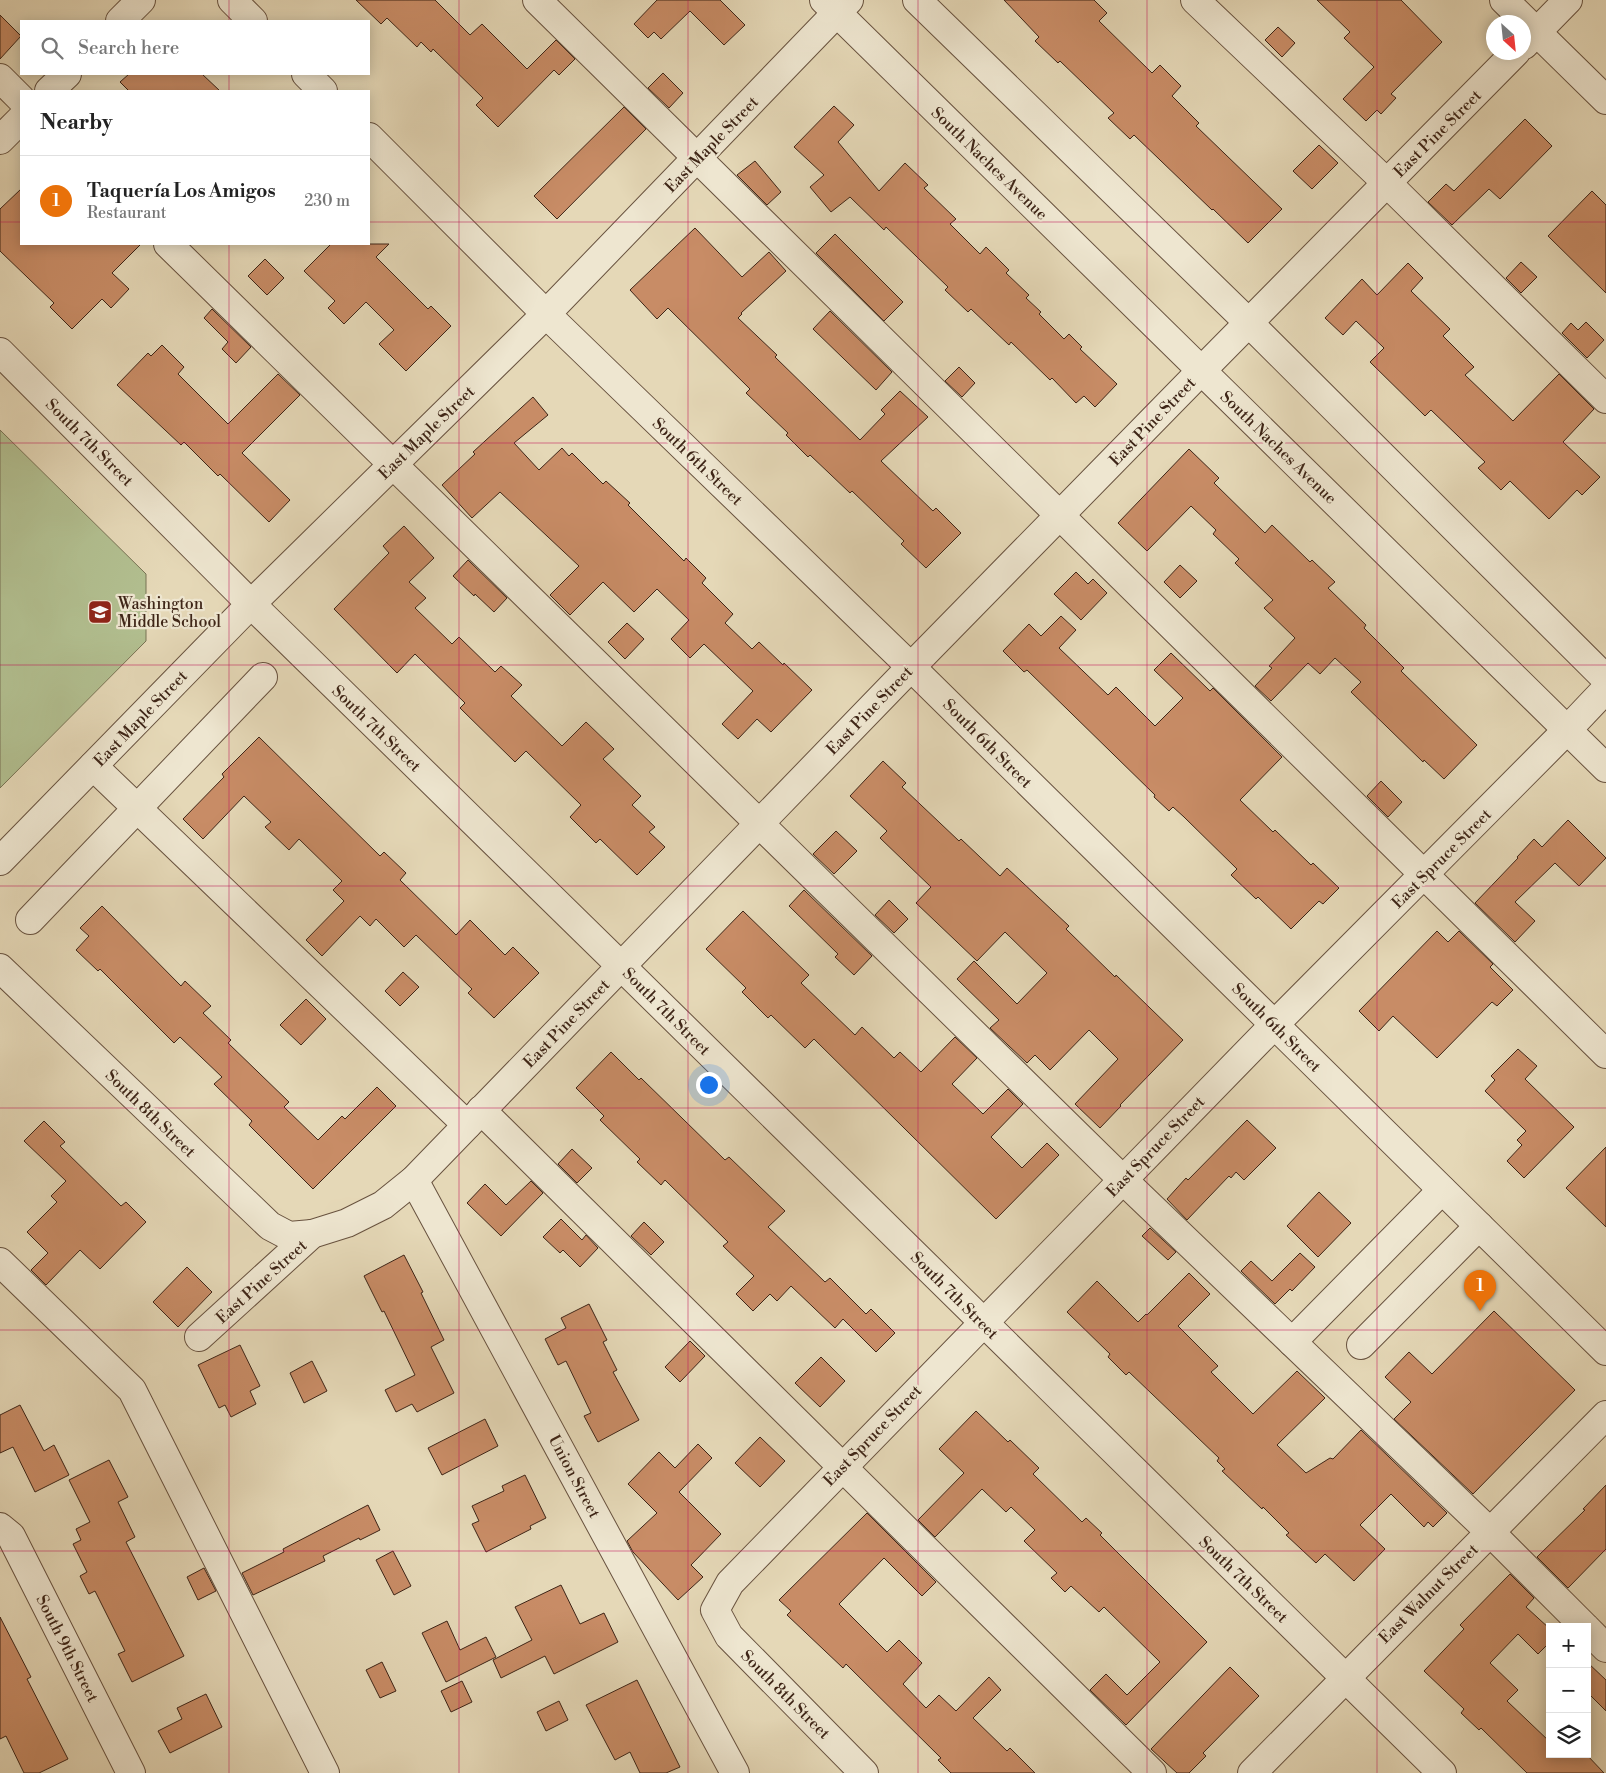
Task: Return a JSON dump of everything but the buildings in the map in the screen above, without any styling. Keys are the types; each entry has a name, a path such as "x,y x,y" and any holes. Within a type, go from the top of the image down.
{"street":[{"path":"121,20 141,0"},
{"path":"232,0 252,20"},
{"path":"538,0 1606,1054"},
{"path":"917,0 1249,323 1606,679"},
{"path":"1195,0 1387,184 1606,399"},
{"path":"1504,0 1514,15"},
{"path":"1531,38 1568,0"},
{"name":"East Maple Street","path":"0,861 251,604 546,314 698,157 836,4"},
{"name":"South Naches Avenue","path":"836,4 1201,371 1606,768"},
{"path":"1531,40 1606,100"},
{"name":"East Pine Street","path":"199,1337 312,1234 347,1223 383,1205 414,1180 911,667 1508,60"},
{"path":"50,90 66,75"},
{"path":"307,75 322,90"},
{"path":"0,78 20,99"},
{"path":"0,140 20,119"},
{"name":"South 6th Street","path":"370,138 546,314 911,667 1606,1351"},
{"path":"169,245 1122,1179 1490,1532 1581,1623"},
{"name":"South 7th Street","path":"0,352 251,604 1442,1773"},
{"path":"30,920 264,677"},
{"name":"East Spruce Street","path":"715,1610 730,1582 842,1466 1122,1179 1606,689"},
{"path":"93,766 474,1118 842,1466 1152,1773"},
{"name":"South 8th Street","path":"0,968 270,1226 289,1236 312,1234"},
{"name":"Union Street","path":"414,1180 735,1773"},
{"path":"1292,1342 1442,1190"},
{"path":"1361,1345 1479,1226"},
{"path":"0,1262 132,1390 325,1773"},
{"name":"East Walnut Street","path":"1252,1773 1606,1415"},
{"name":"South 9th Street","path":"0,1527 11,1536 132,1773"},
{"name":"South 8th Street","path":"715,1610 729,1636 863,1773"},
{"path":"1591,1633 1606,1648"}],"green space":[{"name":"Washington Middle School","path":"0,430 146,574 146,641 0,788"}],"place":[{"name":"Washington Middle School","path":"100,612"},
{"name":"Taquería Los Amigos","path":"1480,1311"}]}
